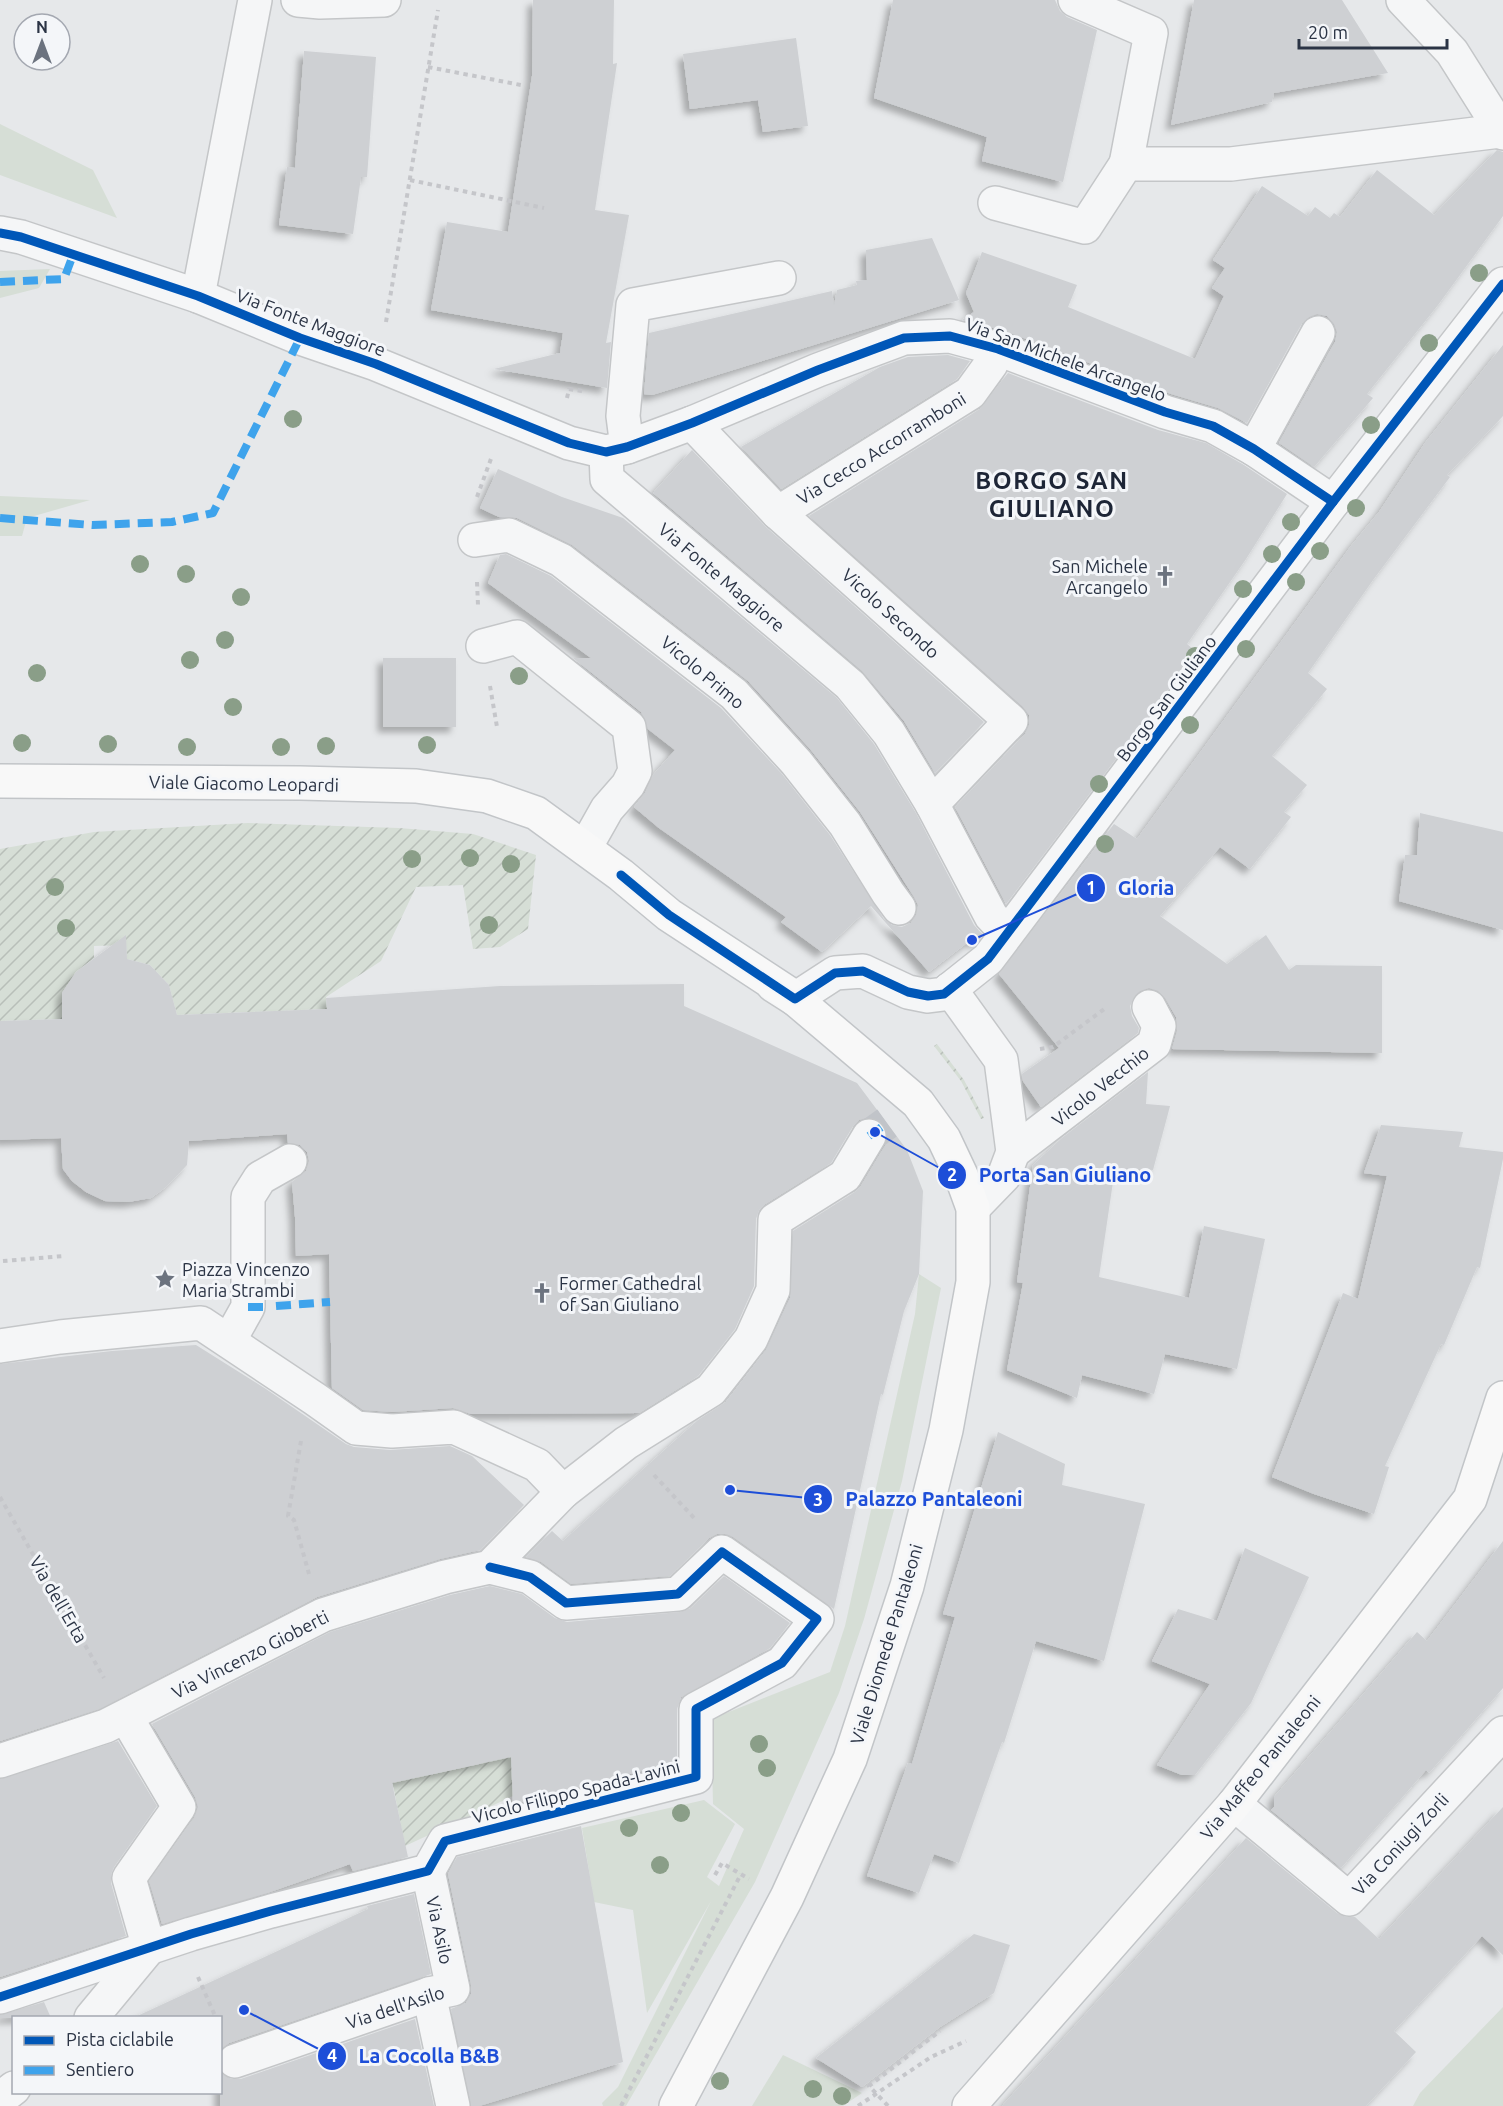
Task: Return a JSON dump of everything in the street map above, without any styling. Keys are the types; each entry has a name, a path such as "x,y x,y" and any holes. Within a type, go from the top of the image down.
{"main road":[{"name":"Viale Giacomo Leopardi","path":"0,782 300,783 416,786 487,796 536,813 585,848"},
{"name":"Viale Diomede Pantaleoni","path":"585,848 669,915 788,993 918,1103 944,1139 973,1208 973,1282 934,1474 907,1586 850,1759 787,1898 676,2106"},
{"name":"Via Maffeo Pantaleoni","path":"969,2106 1234,1804 1470,1499 1503,1398"}],"street":[{"path":"198,297 255,0"},
{"path":"298,0 320,2 384,0"},
{"path":"995,203 1085,227 1126,164 1151,33 1075,0"},
{"path":"1126,164 1231,164 1502,132 1452,52 1403,0"},
{"name":"Via Fonte Maggiore","path":"0,233 21,237 198,297 300,338 376,364 569,443 617,449 607,479 850,685 889,733 932,804 991,916 1007,933"},
{"path":"617,449 623,416 633,305 779,278"},
{"name":"Borgo San Giuliano","path":"947,992 988,959 1333,502 1503,284"},
{"path":"1254,448 1318,333"},
{"name":"Via San Michele Arcangelo","path":"617,449 692,423 818,370 904,338 950,336 998,349 1165,412 1213,426 1254,448 1333,502"},
{"name":"Via Cecco Accorramboni","path":"778,513 970,393 991,364 998,349"},
{"name":"Vicolo Secondo","path":"692,423 778,513 1011,721 932,804"},
{"name":"Vicolo Primo","path":"475,540 509,535 561,560 734,694 795,762 845,824 899,908"},
{"path":"483,646 517,637 629,727 635,771 628,785 607,808 585,848"},
{"path":"795,999 835,973 863,971 908,992 928,996 947,992 1001,1060 1013,1152 1004,1176 973,1208"},
{"name":"Vicolo Vecchio","path":"1013,1152 1154,1044 1159,1026 1149,1006"},
{"path":"490,1567 563,1492 626,1443 711,1390 751,1339 773,1290 775,1220 845,1176 869,1136"},
{"path":"229,1341 248,1307 248,1197 260,1178 290,1161"},
{"path":"0,1346 60,1337 201,1323 356,1428 392,1431 454,1426 537,1465 563,1492"},
{"name":"Vicolo Filippo Spada-Lavini","path":"428,1871 445,1841 696,1778 696,1709 782,1663 817,1619 722,1552 678,1594 566,1603 530,1577 490,1567"},
{"name":"Via Vincenzo Gioberti","path":"0,1761 106,1726 126,1717 322,1615 445,1577 490,1567"},
{"path":"126,1717 179,1807 129,1878 149,1948"},
{"name":"Via Coniugi Zorli","path":"1234,1804 1349,1899 1503,1733"},
{"path":"0,1997 191,1934 428,1871"},
{"name":"Via Asilo","path":"428,1871 453,2106"},
{"path":"93,2016 149,1948"},
{"name":"Via dell'Asilo","path":"235,2061 441,1992"},
{"path":"0,2099 12,2090"}],"path":[{"path":"384,333 438,10"},
{"path":"428,67 521,85"},
{"path":"410,180 544,208"},
{"path":"574,389 582,391"},
{"path":"479,494 487,470"},
{"path":"1030,1050 1053,1047 1110,1005"},
{"path":"3,1260 64,1256"},
{"path":"302,1437 288,1516 294,1520 310,1577"},
{"path":"654,1474 699,1524"},
{"path":"715,1875 722,1863 755,1882"},
{"path":"621,2106 741,1874"},
{"path":"195,1969 215,2016"},
{"path":"888,2106 875,2095 869,2086 940,2031"},
{"path":"858,2106 931,2057 964,2043 972,2036"}],"shaded area":[{"path":"0,124 93,170 117,218 0,175"},
{"path":"50,269 39,288 0,298 0,271"},
{"path":"0,496 90,500 27,518 22,536 0,536"},
{"path":"248,823 399,828 473,834 536,855 528,929 500,947 473,949 463,885 416,887 381,961 326,997 327,1009 177,1015 169,985 150,965 127,959 126,945 94,946 94,958 76,972 62,993 62,1019 0,1021 0,849 94,832"},
{"path":"937,1044 964,1080 984,1118 981,1119 961,1081 934,1046"},
{"path":"919,1274 941,1288 902,1481 864,1619 839,1693 755,1882 626,2106 603,2106 602,2103 618,2087 711,1901 647,2013 633,1910 594,1902 582,1828 704,1800 735,1824 707,1877 719,1886 744,1829 713,1804 711,1719 830,1672 845,1626 915,1314"},
{"path":"520,1732 513,1796 405,1846 390,1770 424,1759 429,1775 480,1764"},
{"path":"1503,2007 1503,2106 1413,2106 1420,2093"},
{"path":"783,2055 862,2093 843,2106 752,2106"}],"building":[{"path":"533,0 614,0 613,64 617,63 595,210 629,215 606,343 611,342 607,388 494,369 560,353 563,333 431,310 447,222 508,232 532,76"},
{"path":"893,0 1055,0 1060,11 1067,17 1097,30 1063,182 982,161 987,137 874,98"},
{"path":"1194,0 1342,0 1388,73 1274,93 1272,102 1171,125"},
{"path":"796,38 808,126 763,132 758,100 690,109 683,54"},
{"path":"304,51 376,57 367,177 361,177 353,234 279,225 287,167 295,168"},
{"path":"1497,150 1503,152 1503,216 1438,305 1367,394 1373,398 1314,467 1279,443 1335,342 1337,332 1327,316 1317,314 1302,323 1247,423 1218,408 1171,394 1005,331 962,320 974,312 966,293 982,252 1077,285 1068,307 1195,359 1224,296 1212,288 1225,268 1213,260 1262,186 1308,216 1315,207 1330,218 1334,213 1340,217 1377,170 1434,215"},
{"path":"932,238 959,300 652,395 644,394 649,333 832,291 834,305 837,290 857,285 856,281 867,280 866,250"},
{"path":"1503,345 1503,416 1447,475 1450,477 1373,580 1308,673 1327,689 1272,756 1307,785 1284,812 1291,817 1250,869 1220,847 1160,916 1227,964 1266,935 1289,970 1296,965 1382,966 1382,1053 1172,1049 1177,1031 1176,1017 1165,998 1158,991 1149,988 1140,991 1130,1006 1132,1016 1139,1028 1138,1033 1041,1107 1023,1081 1022,1074 1059,1048 999,974 1114,824 1137,839 1351,546 1379,512 1425,443"},
{"path":"948,355 970,361 957,379 781,489 741,447 880,367 908,357"},
{"path":"1008,373 1158,430 1206,443 1287,494 1246,559 1187,644 1193,649 1174,682 1006,904 955,807 1025,734 1029,725 1029,715 1023,707 809,516 980,409"},
{"path":"692,450 766,527 984,722 935,773 904,721 862,671 653,493"},
{"path":"498,469 562,497 623,518 837,698 874,744 916,813 974,925 983,935 976,944 972,939 929,972 871,906 822,952 781,922 786,917 659,828 634,807 645,793 653,775 675,750 648,729 641,712 573,658 591,658 488,583 500,555 506,554 551,576 721,708 782,774 830,835 884,919 892,925 902,927 911,923 916,915 918,905 914,897 860,812 810,749 748,681 572,545 517,518 499,517 480,508"},
{"path":"383,658 456,658 456,727 383,727"},
{"path":"1420,813 1503,832 1503,930 1399,901 1405,855 1417,855"},
{"path":"126,935 127,959 150,965 169,985 177,1015 327,1009 326,998 500,986 684,984 684,1006 857,1083 907,1150 923,1191 919,1274 904,1311 883,1395 881,1394 834,1609 733,1537 725,1534 717,1534 709,1538 670,1576 571,1584 541,1562 526,1557 552,1531 563,1541 698,1420 726,1402 766,1350 790,1298 793,1231 861,1186 888,1137 886,1127 879,1120 870,1117 859,1120 831,1163 759,1210 756,1219 754,1286 735,1329 698,1376 639,1413 471,1414 453,1408 392,1412 363,1410 332,1388 329,1254 296,1256 292,1182 306,1171 309,1161 307,1152 300,1145 288,1143 287,1134 189,1141 187,1165 166,1187 151,1198 128,1202 105,1201 86,1192 72,1181 63,1169 61,1138 0,1140 0,1021 62,1019 62,993 76,972"},
{"path":"1148,1072 1146,1104 1170,1106 1153,1170 1115,1168 1099,1277 1189,1298 1204,1226 1265,1239 1237,1369 1165,1354 1154,1394 1082,1375 1077,1398 1007,1370 1023,1283 1017,1282 1033,1165 1062,1138"},
{"path":"1381,1125 1463,1132 1459,1147 1503,1152 1503,1159 1480,1268 1477,1267 1444,1345 1441,1344 1385,1466 1389,1467 1374,1514 1272,1477 1343,1293 1358,1299 1387,1176 1364,1173"},
{"path":"196,1345 266,1389 346,1444 354,1447 390,1450 450,1446 472,1456 524,1505 480,1550 440,1559 317,1597 99,1709 0,1741 0,1364 112,1351"},
{"path":"998,1432 1065,1464 1062,1485 1145,1504 1104,1661 1036,1641 1004,1743 1002,1742 959,1863 934,1854 919,1893 867,1876 908,1763 912,1764 955,1617 943,1614"},
{"path":"1503,1541 1503,1688 1429,1773 1426,1770 1341,1868 1271,1810 1274,1807 1274,1797 1417,1632 1427,1641"},
{"path":"1245,1548 1309,1577 1251,1703 1195,1775 1182,1775 1157,1765 1210,1684 1152,1661 1178,1609 1217,1621"},
{"path":"724,1576 790,1623 770,1648 681,1697 677,1709 677,1762 513,1804 511,1757 392,1783 408,1857 353,1871 350,1864 267,1893 162,1924 149,1881 194,1818 198,1807 195,1797 152,1724 330,1632 450,1595 490,1586 522,1594 555,1618 567,1622 680,1612 691,1608"},
{"path":"118,1741 157,1806 111,1874 111,1883 126,1936 0,1977 0,1779"},
{"path":"1503,1807 1503,1955 1482,1936 1394,2031 1416,2052 1366,2106 1002,2106 1246,1838 1337,1913 1346,1917 1355,1917 1379,1939"},
{"path":"581,1826 623,2062 479,2106 471,2106 451,2009 466,2003 471,1994 471,1985 448,1874 457,1857"},
{"path":"414,1894 431,1974 229,2043 222,2048 222,2016 137,2016 368,1909 367,1906"},
{"path":"974,1934 1010,1945 994,1993 940,2027 862,2087 816,2058"},
{"path":"44,2002 50,2016 0,2018 0,2015"},
{"path":"415,2019 434,2106 220,2106 222,2073 231,2079 241,2079"}],"tunnel":[{"path":"869,1136 887,1123"}],"marked path":[{"path":"0,282 64,279 73,255"},
{"path":"0,518 92,525 172,522 213,513 300,338"},
{"path":"869,1136 887,1123"},
{"path":"276,1306 330,1302"},
{"path":"248,1307 263,1307"}],"cycle path":[{"path":"0,233 21,237 198,296 300,338 376,364 569,443 606,452 627,447 692,423 818,370 904,338 950,336 998,349 1165,412 1213,426 1254,449 1333,502"},
{"path":"621,875 669,915 795,999 835,973 863,971 908,992 928,996 944,994 988,959 1333,502 1503,284"},
{"path":"0,1997 191,1934 428,1871 445,1841 696,1777 696,1709 782,1663 817,1619 722,1552 678,1594 566,1603 530,1577 490,1567"}],"place":[{"name":"San Michele Arcangelo","path":"1165,576"},
{"name":"Gloria","path":"972,940"},
{"name":"Porta San Giuliano","path":"875,1132"},
{"name":"Piazza Vincenzo Maria Strambi","path":"165,1279"},
{"name":"Former Cathedral of San Giuliano","path":"542,1293"},
{"name":"Palazzo Pantaleoni","path":"730,1490"},
{"name":"La Cocolla B&B","path":"244,2010"}],"district":[{"name":"BORGO SAN GIULIANO","path":"1052,494"}]}
